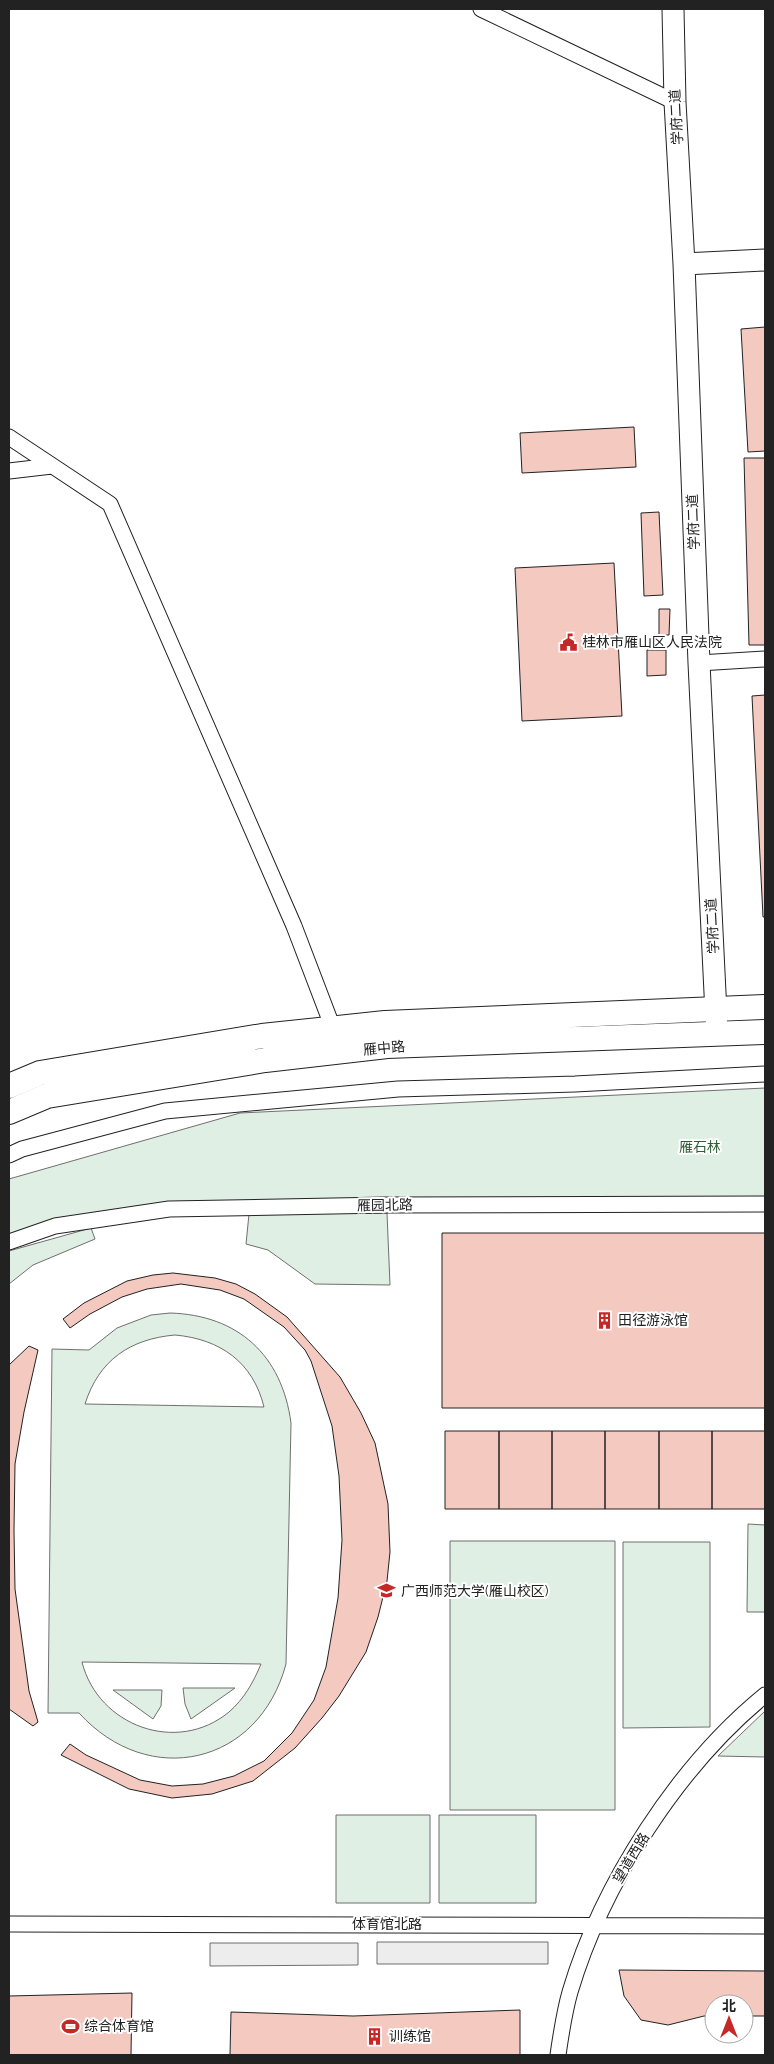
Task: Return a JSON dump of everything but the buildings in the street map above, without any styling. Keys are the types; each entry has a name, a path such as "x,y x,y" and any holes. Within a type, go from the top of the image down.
{"main road":[{"name":"雁中路","path":"9,1086 40,1073 262,1036 385,1023 765,1007"},
{"name":"雁中路","path":"9,1112 47,1096 265,1060 387,1046 765,1032"}],"street":[{"path":"480,9 675,102"},
{"name":"学府二道","path":"673,9 675,102 684,264 699,663 717,1034"},
{"path":"684,264 765,260"},
{"path":"9,437 110,504 294,926 334,1029 339,1052"},
{"path":"9,471 52,466"},
{"path":"699,663 765,659"},
{"path":"9,1156 22,1150 165,1111 398,1089 575,1084 765,1074"},
{"name":"雁园北路","path":"9,1242 55,1226 168,1209 406,1205 765,1204"},
{"name":"望道西路","path":"558,2055 570,1992 581,1957 626,1863 674,1791 724,1731 765,1695"},
{"name":"体育馆北路","path":"9,1924 765,1926"}],"green space":[{"name":"雁石林","path":"765,1088 765,1204 169,1209 9,1242 9,1179 240,1113"},
{"path":"387,1213 390,1285 315,1284 268,1250 246,1244 249,1214"},
{"path":"91,1228 95,1239 33,1265 9,1284 9,1251"},
{"path":"170,1313 216,1321 236,1331 253,1343 267,1359 278,1377 286,1399 291,1423 286,1664 272,1698 252,1725 227,1744 199,1755 168,1758 137,1752 107,1737 79,1713 48,1713 52,1349 89,1350 117,1328 151,1315","holes":["175,1335 191,1337 206,1342 232,1356 243,1365 252,1377 264,1407 85,1404 99,1375 118,1354 144,1341","82,1662 260,1664 261,1664 248,1690 229,1712 208,1725 186,1731 164,1732 142,1727 122,1717 104,1703 91,1684"]},
{"path":"748,1524 765,1525 765,1612 747,1612"},
{"path":"450,1541 615,1541 615,1810 450,1810"},
{"path":"623,1542 710,1542 710,1727 623,1728"},
{"path":"183,1688 235,1688 191,1719 185,1704"},
{"path":"113,1690 162,1690 161,1706 153,1719"},
{"path":"765,1711 765,1757 718,1756"},
{"path":"336,1815 430,1815 430,1903 336,1903"},
{"path":"439,1815 536,1815 536,1903 439,1903"}],"shaded area":[{"path":"377,1942 548,1942 548,1964 377,1964"},
{"path":"210,1943 358,1943 358,1965 210,1966"}],"place":[{"name":"桂林市雁山区人民法院","path":"568,642"},
{"name":"田径游泳馆","path":"604,1320"},
{"name":"广西师范大学(雁山校区)","path":"387,1591"},
{"name":"综合体育馆","path":"70,2026"},
{"name":"训练馆","path":"375,2036"}]}
